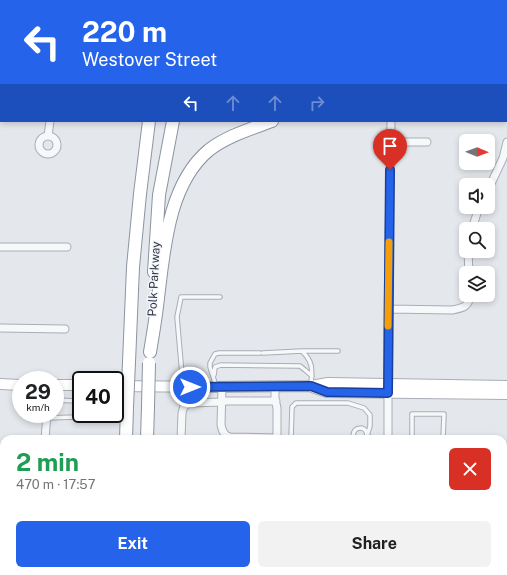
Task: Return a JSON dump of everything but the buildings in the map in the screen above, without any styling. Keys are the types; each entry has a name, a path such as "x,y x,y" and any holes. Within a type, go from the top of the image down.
{"highway":[{"name":"Polk Parkway","path":"126,435 133,267 149,122"},
{"name":"Polk Parkway","path":"147,435 155,252 160,194 173,122"},
{"path":"150,358 164,251 174,207 185,179 194,165 209,150 228,139 270,122"}],"street":[{"path":"48,136 50,122"},
{"path":"388,435 391,122"},
{"path":"390,142 427,142"},
{"path":"494,178 503,158 507,142"},
{"path":"0,247 67,247"},
{"path":"388,309 452,310 466,306 469,302"},
{"path":"0,328 65,329"},
{"path":"124,386 275,386 311,381 327,392 388,388 507,386"},
{"path":"0,384 12,384"},
{"path":"275,386 277,435"},
{"path":"219,387 221,402 221,425 222,430 226,435"},
{"path":"388,388 507,394"},
{"path":"182,435 182,413 184,406 190,403 276,401"},
{"path":"45,435 46,423"}],"lane":[{"path":"183,387 178,317 181,297 220,297"},
{"path":"219,387 210,367 210,363 215,354 338,351"},
{"path":"302,352 309,358 311,363 311,381"},
{"path":"214,375 215,367 221,365 300,366 305,370 311,381"},
{"path":"291,435 292,407 296,402 348,403 364,408 370,415 370,426 368,435"},
{"path":"412,435 412,414 444,414 443,435"},
{"path":"353,435 356,429 359,428 363,428 366,435"}],"slow traffic":[{"path":"388,326 389,242"}],"route":[{"path":"190,387 311,386 327,392 388,393 390,170"}]}
